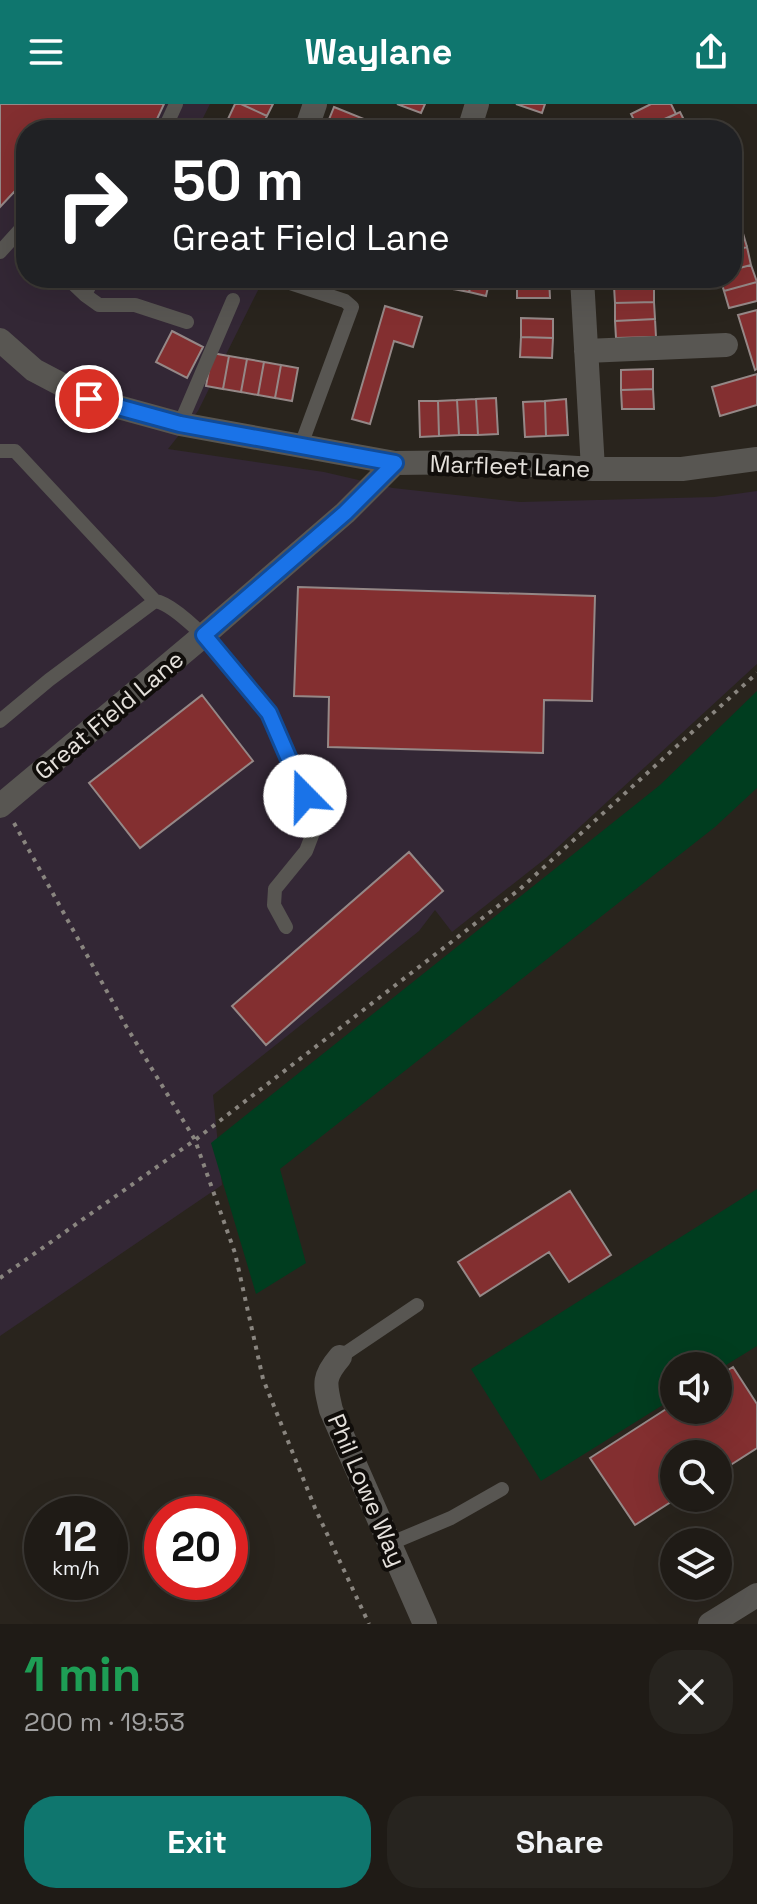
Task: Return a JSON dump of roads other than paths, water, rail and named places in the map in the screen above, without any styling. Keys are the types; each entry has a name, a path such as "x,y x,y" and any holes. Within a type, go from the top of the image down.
{"street":[{"path":"583,288 593,469"},
{"name":"Marfleet Lane","path":"0,340 34,370 89,399 180,424 395,463 484,462 593,469 682,469 757,459"},
{"path":"586,351 726,345"},
{"name":"Great Field Lane","path":"2,805 345,513 395,463"},
{"name":"Phil Lowe Way","path":"340,1357 329,1369 324,1383 331,1410 425,1624"},
{"path":"710,1624 757,1595"}],"lane":[{"path":"0,252 16,234"},
{"path":"78,288 99,305 135,305 187,322"},
{"path":"85,295 88,288"},
{"path":"301,445 352,307 345,301 305,288"},
{"path":"180,424 233,300"},
{"path":"0,451 15,451 155,601 170,606 204,635 269,713 316,825 306,851 275,889 274,905 286,927"},
{"path":"0,721 49,680 155,601"},
{"path":"340,1357 417,1305"},
{"path":"389,1544 451,1518 502,1489"}]}
